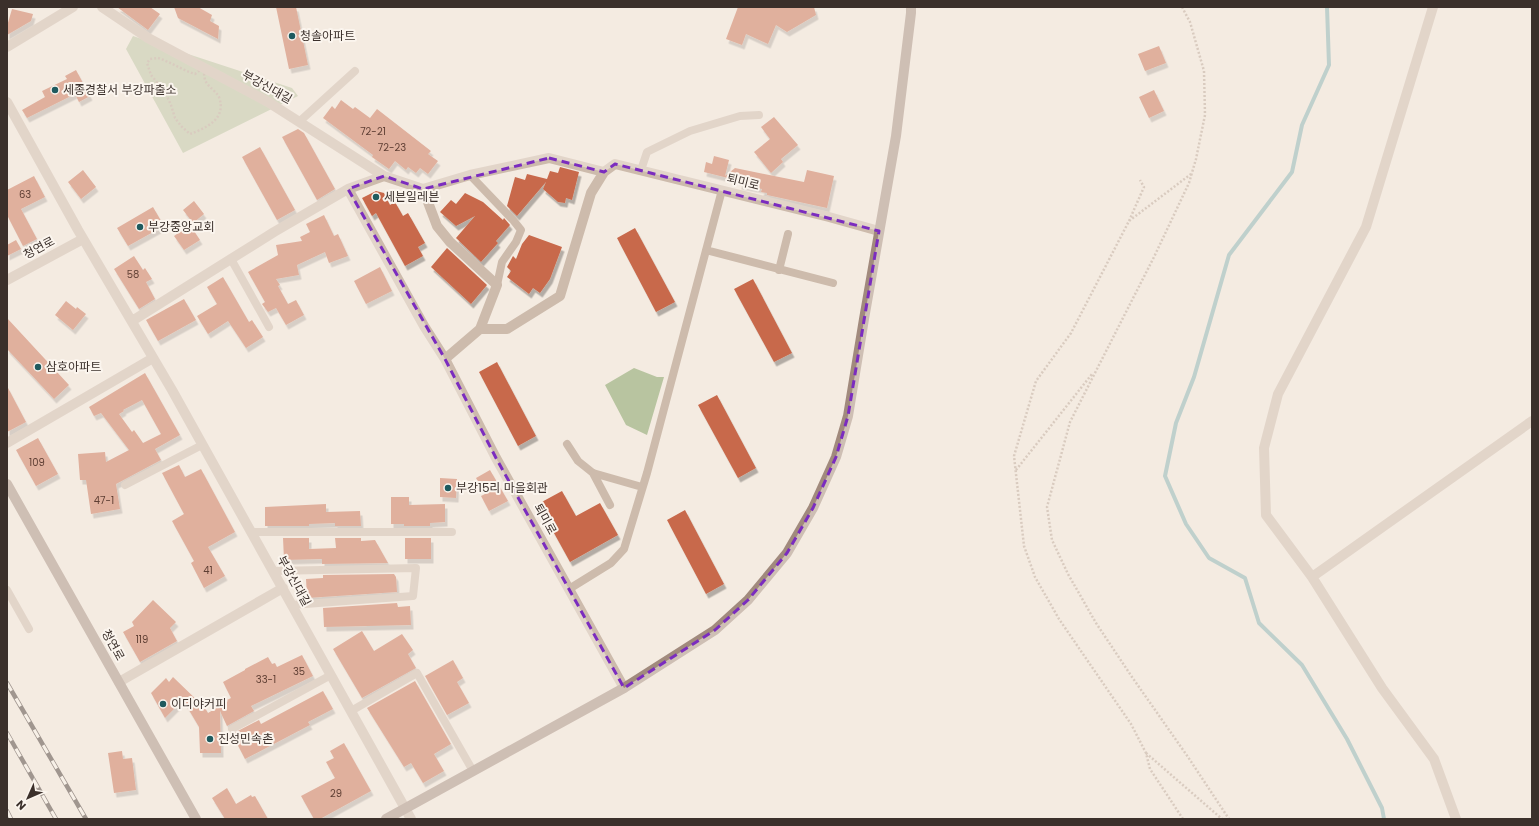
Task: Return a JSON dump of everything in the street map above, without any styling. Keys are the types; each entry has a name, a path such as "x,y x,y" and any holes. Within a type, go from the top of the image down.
{"street":[{"path":"7,46 73,7"},
{"name":"부강신대길","path":"102,7 148,38 268,102 300,121 384,176"},
{"path":"386,819 624,688 715,630 748,600 787,553 813,508 836,456 848,416 896,136 911,7"},
{"path":"1433,7 1366,227 1278,394 1264,448 1266,515 1312,577 1382,688 1434,759 1456,819"},
{"name":"부강신대길","path":"7,102 83,239 132,321 202,444 411,819"},
{"path":"132,321 263,238 348,189 384,176 424,189 470,175 548,158 604,172 591,193 560,296 507,329 480,330"},
{"name":"퇴미로","path":"604,172 615,164 829,217 879,231"},
{"path":"348,189 424,326 445,359 480,330 498,285 450,242 437,226 424,189"},
{"name":"청연로","path":"7,279 83,239"},
{"path":"7,443 153,358"},
{"name":"퇴미로","path":"445,359 496,458 624,688"},
{"path":"1312,577 1532,421"},
{"name":"청연로","path":"7,484 196,819"},
{"path":"119,682 283,588"}],"lane":[{"path":"300,121 355,71"},
{"path":"641,170 647,152 690,131 740,116 759,115"},
{"path":"470,175 513,220 520,230 516,242 502,262 498,285"},
{"path":"569,589 611,563 624,548 642,487 722,190"},
{"path":"779,270 788,234"},
{"path":"706,250 832,283"},
{"path":"231,259 269,327"},
{"path":"125,485 202,444"},
{"path":"567,444 578,461 593,473 642,487"},
{"path":"593,473 610,505"},
{"path":"251,532 452,532"},
{"path":"273,571 416,568 413,596 292,605"},
{"path":"7,590 29,629"},
{"path":"351,711 417,672 473,771"},
{"path":"232,729 331,675"}],"path":[{"path":"1182,7 1190,22 1204,71 1205,115 1192,174 1157,250 1070,422 1047,507 1052,540 1068,574 1096,624 1229,819"},
{"path":"158,58 195,74 203,68 205,81 219,97 221,109 215,122 202,130 190,134 175,118 168,99 151,75 147,63 150,59 158,58"},
{"path":"1129,222 1192,174"},
{"path":"1140,180 1144,187 1129,222 1072,333 1036,381 1014,456 1015,471 1024,546 1035,577 1059,619 1131,724 1146,753 1150,769 1183,819"},
{"path":"1015,471 1095,370"},
{"path":"1146,753 1222,819"}],"highlighted area":[{"path":"549,158 604,172 615,164 879,231 848,416 836,457 813,508 787,553 748,600 715,630 624,688 496,458 445,359 348,189 384,176 423,189"}],"green space":[{"path":"133,36 292,88 298,96 183,153 126,49"},
{"path":"634,368 657,377 664,377 647,435 626,425 605,385"}],"building":[{"path":"117,7 150,7 160,14 148,30"},
{"path":"174,7 198,7 212,15 210,21 219,26 218,39 178,18"},
{"name":"청솔아파트","path":"276,7 296,7 308,65 289,69"},
{"path":"738,7 814,7 816,15 787,32 776,25 768,44 746,34 742,45 726,39"},
{"path":"12,9 33,14 31,21 7,35 7,26"},
{"path":"1159,46 1166,63 1145,71 1138,54"},
{"path":"76,70 90,96 79,102 75,94 27,118 22,110 45,97 42,91 67,79 65,76"},
{"path":"1154,90 1164,111 1149,118 1139,97"},
{"path":"341,100 353,109 355,107 370,118 377,109 431,151 428,154 438,161 428,174 420,168 416,173 408,167 406,170 395,161 389,169 372,157 373,155 323,118 332,106 335,109"},
{"path":"774,117 798,145 781,159 783,162 771,173 754,152 770,139 761,127"},
{"path":"298,129 304,133 335,189 317,200 282,137"},
{"path":"260,147 295,210 277,220 242,157"},
{"path":"714,156 729,160 725,176 735,168 804,182 807,170 834,176 827,208 767,195 767,193 761,192 762,189 739,185 740,181 704,172 706,162 712,164"},
{"path":"560,167 579,172 572,200 566,198 565,203 558,202 543,189 546,182 517,216 507,206 515,177 525,180 527,174 547,179 550,171 558,173"},
{"path":"83,170 96,187 81,199 68,182"},
{"path":"34,176 45,197 21,209 37,239 23,246 7,215 7,190"},
{"path":"376,191 384,193 390,205 395,202 403,216 408,213 425,243 418,247 423,256 405,266 376,213 372,216 362,198"},
{"path":"465,193 483,202 503,220 504,218 510,225 496,241 498,243 481,262 456,238 475,216 456,226 440,212 451,200 456,204"},
{"path":"194,201 204,214 193,223 183,210"},
{"name":"부강중앙교회","path":"153,207 164,226 128,246 117,228"},
{"path":"324,215 334,236 338,234 348,256 329,263 325,252 297,265 299,275 276,279 280,285 278,286 288,304 296,300 304,315 286,325 276,308 268,312 262,304 265,302 248,272 278,255 276,245 302,241 300,237 310,232 306,224"},
{"path":"190,225 200,240 184,250 174,236"},
{"path":"635,228 675,302 656,312 617,238"},
{"path":"529,235 562,247 550,279 540,293 533,288 529,294 507,277 511,271 507,267 513,256 516,259 522,244"},
{"path":"16,240 21,249 7,256 7,245"},
{"path":"447,248 487,285 471,304 431,267"},
{"path":"134,256 143,270 145,268 152,279 146,282 155,299 139,309 114,269"},
{"path":"380,267 392,291 366,304 354,281"},
{"path":"223,277 249,322 252,320 263,337 246,348 228,321 208,334 197,316 217,304 207,287"},
{"path":"753,279 792,353 774,362 734,289"},
{"path":"184,299 196,320 158,341 146,320"},
{"path":"66,301 76,309 77,307 86,314 73,330 55,315"},
{"name":"삼호아파트","path":"7,318 69,385 54,399 7,349"},
{"path":"497,362 536,436 518,446 479,372"},
{"path":"145,373 180,435 155,449 161,460 116,484 120,509 91,514 86,480 80,480 78,454 105,452 106,462 129,450 101,413 94,416 89,407","holes":["142,400 161,434 143,443 134,430 132,432 119,414 124,411 123,410"]},
{"path":"7,386 26,422 7,432"},
{"path":"717,395 756,468 738,478 698,405"},
{"path":"38,438 58,474 36,486 16,450"},
{"path":"179,465 185,477 201,469 235,532 208,547 225,576 204,588 191,563 194,561 172,521 184,514 162,473"},
{"path":"490,470 508,501 489,511 481,496 485,494 476,478"},
{"name":"부강15리 마을회관","path":"440,478 457,479 456,498 440,497"},
{"path":"562,491 576,516 600,503 618,535 570,562 538,504"},
{"path":"391,497 409,497 409,505 445,504 445,522 430,523 430,526 404,526 404,524 391,524"},
{"path":"326,504 326,512 360,511 361,526 335,526 335,523 309,524 309,526 265,526 265,507"},
{"path":"685,510 724,584 706,594 667,520"},
{"path":"283,538 309,538 309,549 336,548 335,538 361,538 361,541 375,540 388,563 322,564 322,559 284,560"},
{"path":"405,538 431,538 431,559 405,559"},
{"path":"394,574 396,577 397,592 307,598 306,579 323,578 323,575"},
{"path":"153,600 176,622 170,628 177,641 140,662 123,632 134,626 132,622"},
{"path":"397,603 398,607 410,606 411,625 324,627 323,608"},
{"path":"362,631 374,651 402,634 413,650 408,654 416,668 362,698 333,649"},
{"path":"302,655 313,676 251,706 254,711 227,726 220,711 221,753 200,753 199,727 183,700 165,718 151,693 166,678 169,682 173,677 201,704 202,703 208,713 231,698 223,682 268,657 272,664 275,663 277,667"},
{"path":"453,660 463,678 457,682 469,703 447,715 425,676"},
{"path":"415,681 451,744 434,754 444,771 423,783 411,763 404,767 367,708"},
{"path":"323,691 333,709 308,722 310,725 245,759 232,734 259,720 261,724"},
{"path":"344,743 371,791 320,819 314,819 301,796 335,778 326,762 334,758 330,751"},
{"path":"122,751 123,759 132,758 136,790 114,793 108,753"},
{"path":"227,788 236,804 251,795 252,797 255,796 268,819 225,819 212,798"}],"waterway":[{"path":"1327,7 1329,65 1302,125 1292,172 1229,255 1194,377 1176,423 1165,476 1186,524 1209,558 1245,578 1259,623 1302,665 1347,739 1382,808 1384,819"}],"railway":[{"path":"7,683 86,819"},
{"path":"7,733 56,819"},
{"path":"7,811 11,819"}],"place":[{"name":"청솔아파트","path":"292,36"},
{"name":"세종경찰서 부강파출소","path":"55,90"},
{"name":"세븐일레븐","path":"376,197"},
{"name":"부강중앙교회","path":"140,227"},
{"name":"삼호아파트","path":"38,367"},
{"name":"부강15리 마을회관","path":"448,488"},
{"name":"이디야커피","path":"163,704"},
{"name":"진성민속촌","path":"210,739"}]}
